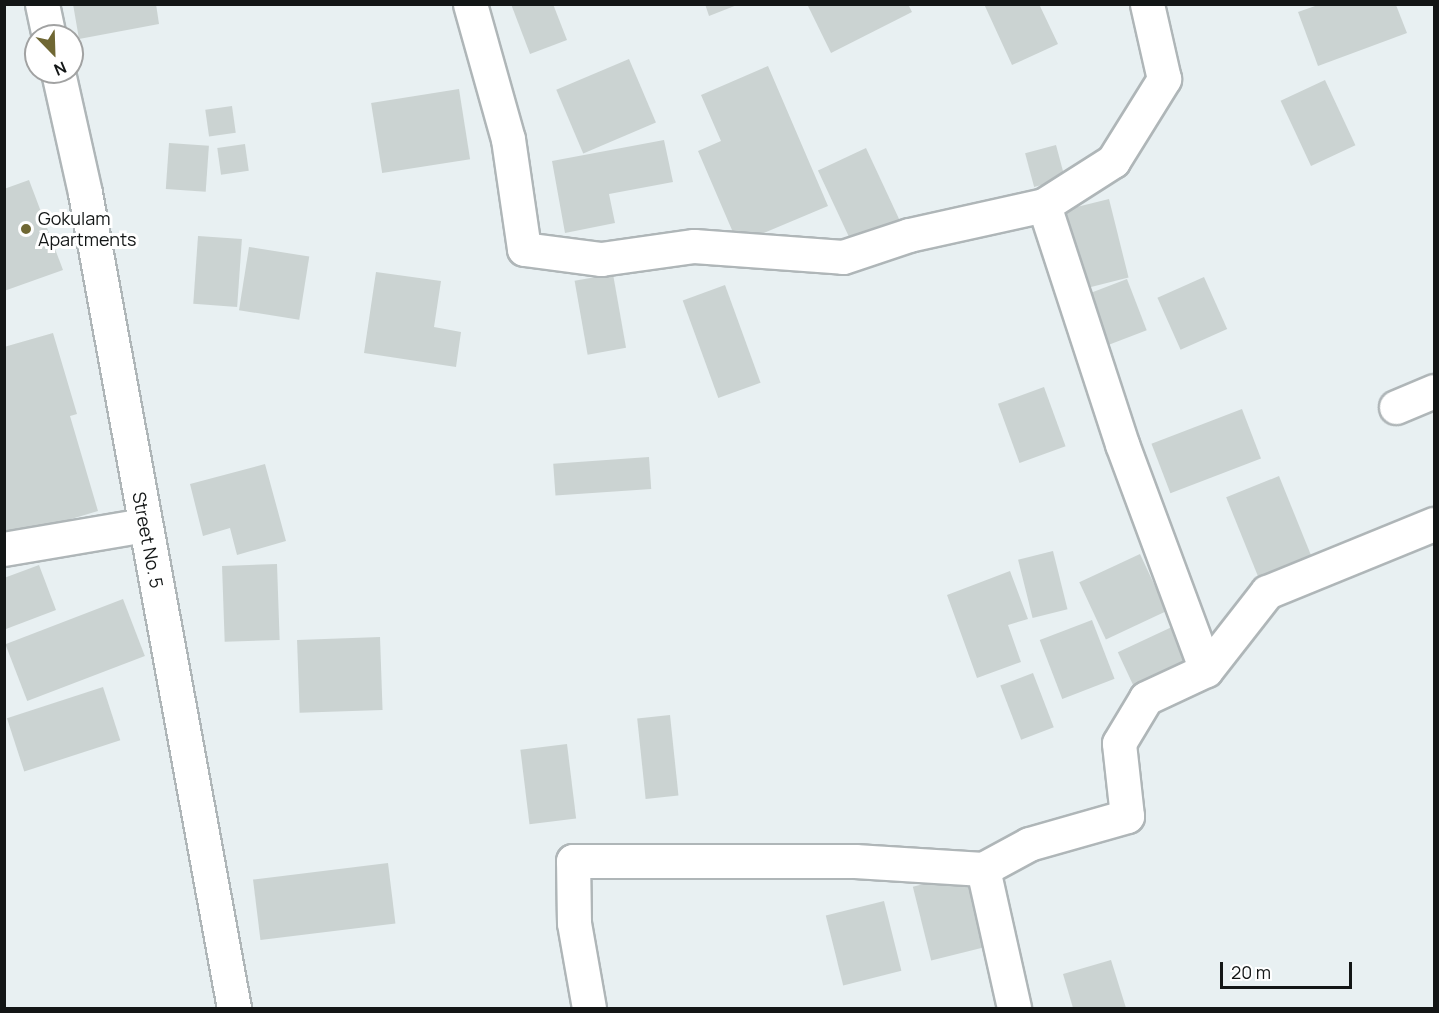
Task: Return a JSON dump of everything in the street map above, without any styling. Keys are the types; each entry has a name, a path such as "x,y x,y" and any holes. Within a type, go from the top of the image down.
{"street":[{"path":"42,4 46,24"},
{"path":"470,4 508,139 524,249 601,259 694,246 843,257 909,235 1044,205 1113,161 1164,79 1147,4"},
{"name":"Street No. 5","path":"60,84 85,193 234,1008"},
{"path":"1044,205 1122,444 1206,670"},
{"path":"1396,407 1434,391"},
{"path":"589,1008 574,923 573,861 855,861 983,869 1029,844 1127,816 1119,743 1146,698 1206,670 1267,592 1434,524"},
{"path":"4,549 145,525"},
{"path":"983,869 1014,1008"}],"building":[{"path":"73,4 156,4 159,24 84,38 84,24 76,24"},
{"path":"511,4 553,4 567,40 530,54"},
{"path":"705,4 737,4 737,5 709,16"},
{"path":"807,4 908,4 912,12 831,53"},
{"path":"984,4 1039,4 1058,44 1012,65"},
{"path":"1318,5 1396,5 1407,33 1318,66 1298,12"},
{"path":"629,59 656,123 583,153 556,90"},
{"path":"768,66 828,206 738,244 698,151 721,141 701,95"},
{"path":"1325,80 1355,145 1311,166 1281,101"},
{"path":"459,89 470,159 382,173 371,103"},
{"path":"232,106 236,133 209,136 205,110"},
{"path":"664,140 673,182 609,194 615,223 565,233 552,161"},
{"path":"169,143 209,146 206,192 166,189"},
{"path":"245,144 249,171 221,175 217,148"},
{"path":"1056,145 1065,179 1034,187 1025,153"},
{"path":"866,148 900,221 852,244 818,170"},
{"name":"Gokulam Apartments","path":"29,180 63,270 4,291 4,189"},
{"path":"1109,199 1129,278 1077,290 1058,212"},
{"path":"198,236 242,239 237,307 193,304"},
{"path":"249,247 309,257 299,320 239,310"},
{"path":"376,272 441,281 434,327 461,332 456,367 364,353"},
{"path":"613,274 626,348 588,355 575,281"},
{"path":"1204,277 1227,329 1181,350 1157,298"},
{"path":"1127,279 1147,330 1106,346 1086,295"},
{"path":"725,285 761,383 718,398 683,300"},
{"path":"53,333 77,414 70,416 98,511 4,539 4,347"},
{"path":"1044,387 1066,446 1020,463 998,404"},
{"path":"1242,409 1261,458 1170,493 1151,444"},
{"path":"649,457 651,489 555,496 553,464"},
{"path":"265,464 286,541 237,555 230,528 203,536 190,484"},
{"path":"1279,476 1313,561 1261,583 1226,497"},
{"path":"1053,551 1068,609 1033,618 1018,560"},
{"path":"1140,554 1167,611 1106,639 1079,582"},
{"path":"277,564 280,640 225,642 222,566"},
{"path":"39,565 56,610 6,629 4,578"},
{"path":"1010,571 1028,619 1008,625 1021,662 977,678 947,595"},
{"path":"123,599 145,656 27,701 5,644"},
{"path":"1092,620 1115,679 1062,699 1040,640"},
{"path":"1174,626 1196,673 1140,699 1118,652"},
{"path":"380,637 383,710 300,713 297,640"},
{"path":"1033,673 1054,727 1021,740 1000,686"},
{"path":"103,687 120,740 24,771 7,718"},
{"path":"670,715 678,796 646,799 637,718"},
{"path":"567,744 576,818 529,824 520,750"},
{"path":"388,863 395,924 260,940 253,880"},
{"path":"972,872 990,946 931,960 913,887"},
{"path":"884,901 901,971 843,985 826,916"},
{"path":"1111,960 1126,1008 1073,1008 1063,974"}],"place":[{"name":"Gokulam Apartments","path":"26,229"}]}
